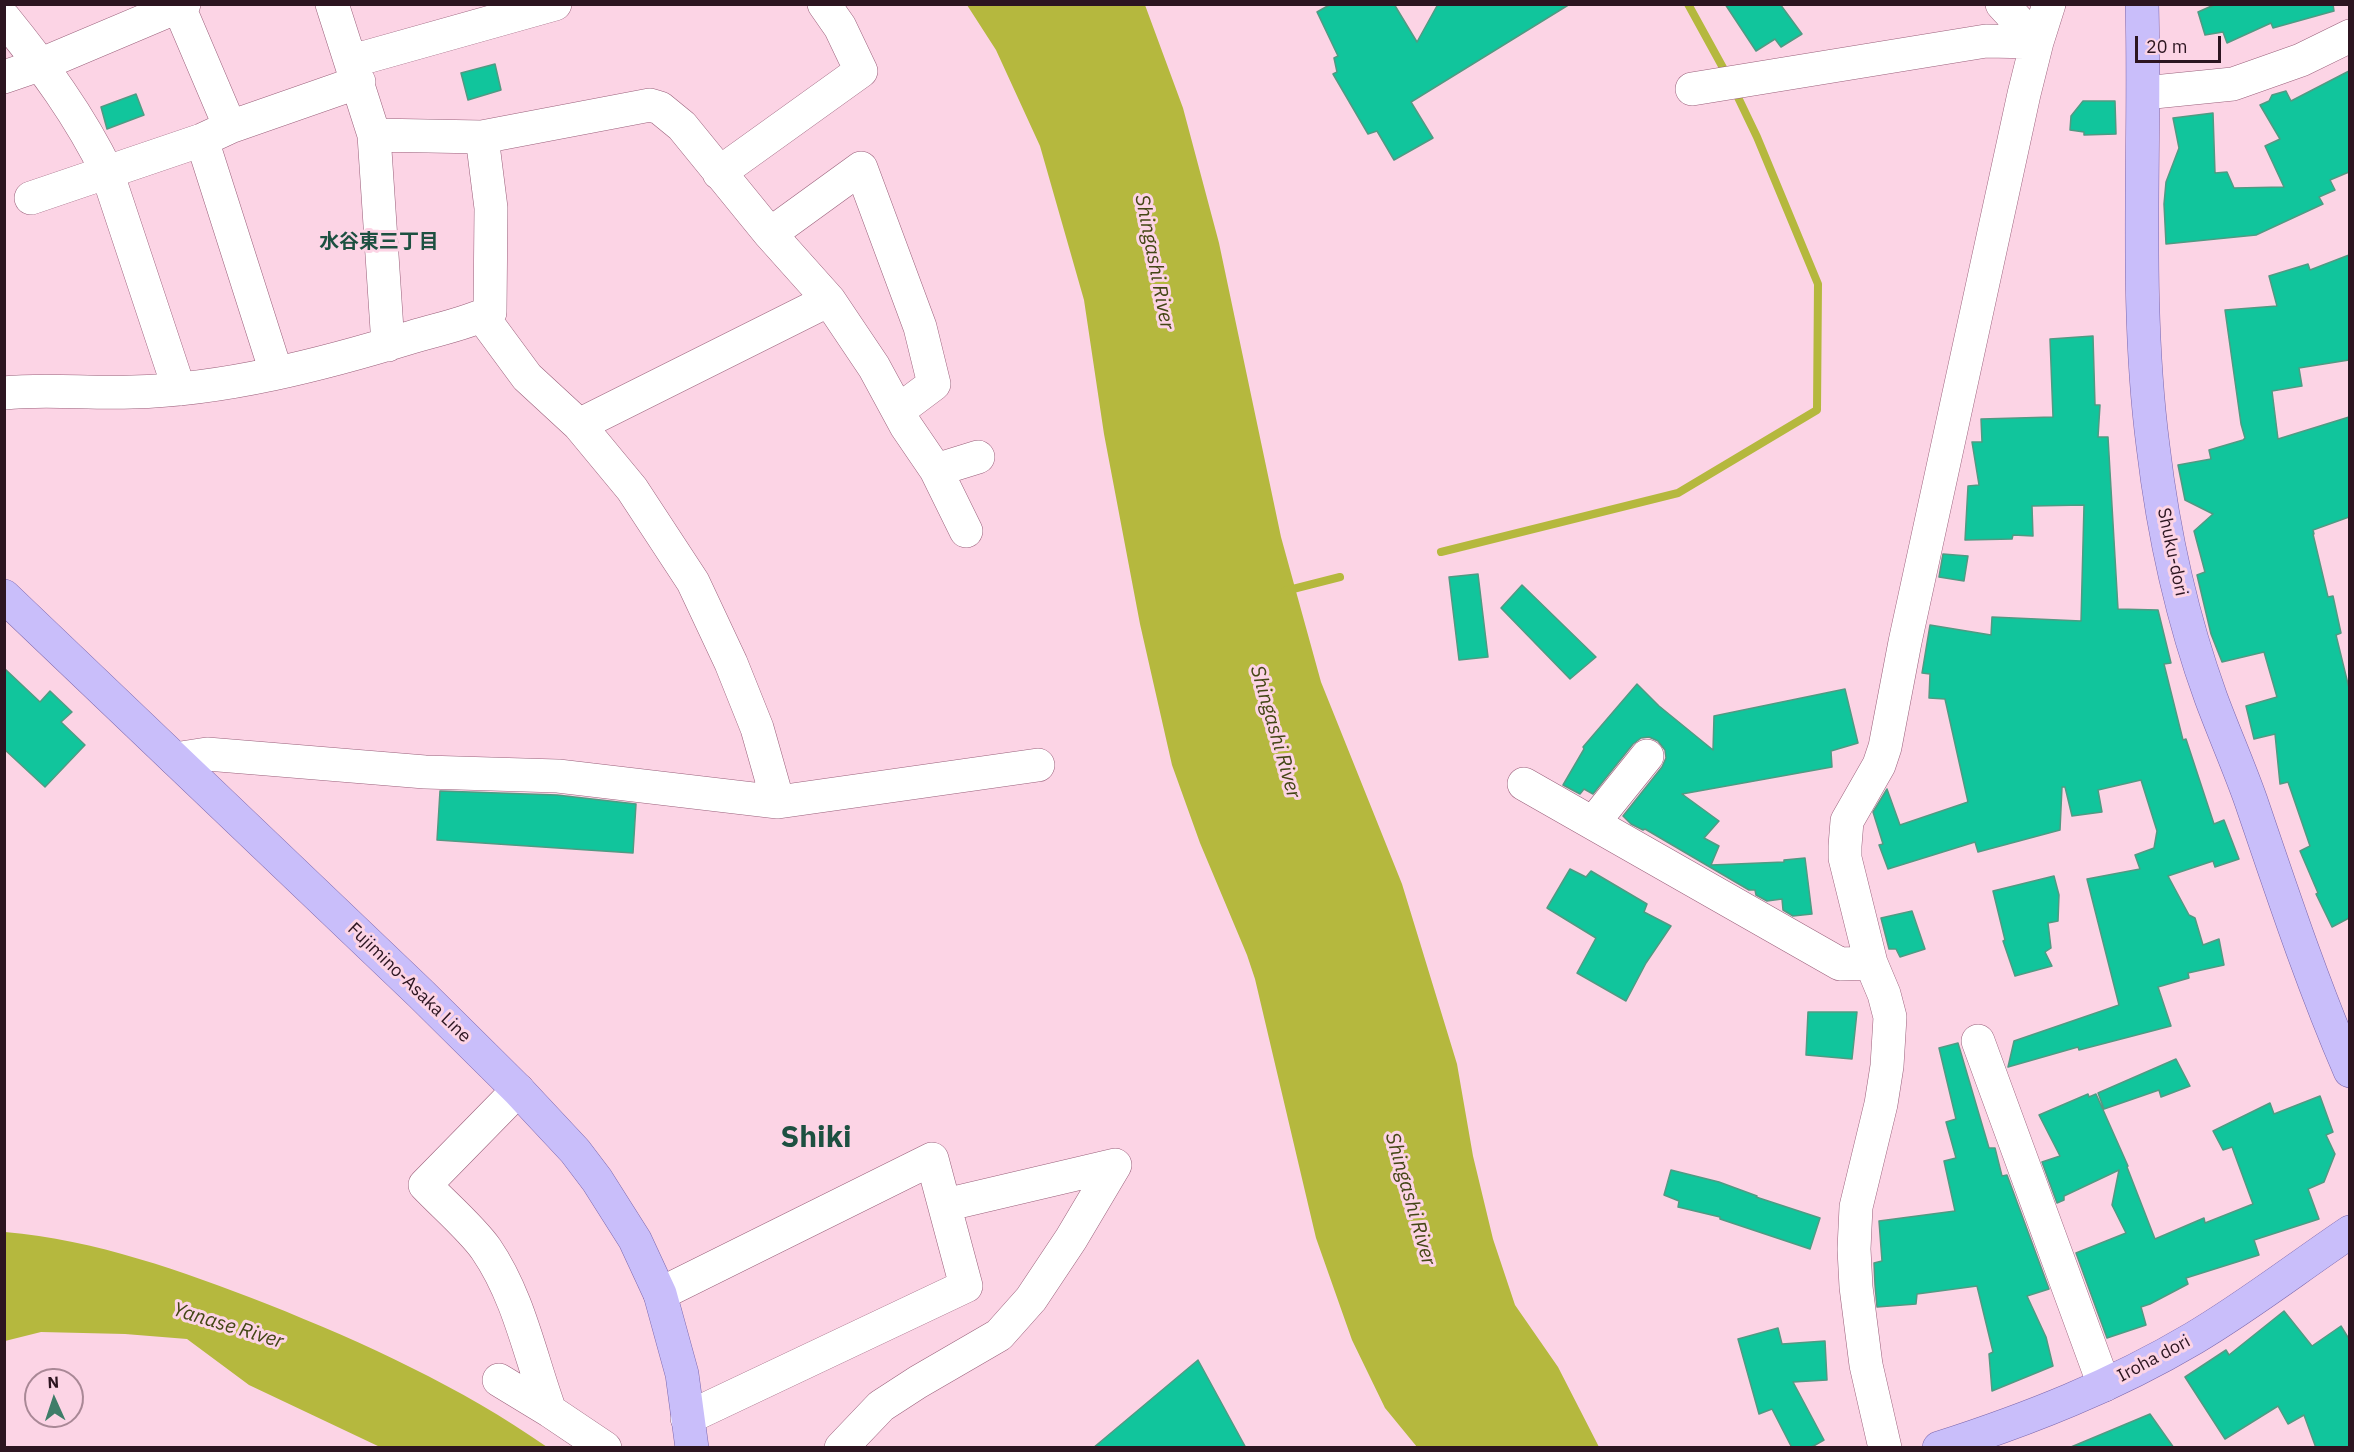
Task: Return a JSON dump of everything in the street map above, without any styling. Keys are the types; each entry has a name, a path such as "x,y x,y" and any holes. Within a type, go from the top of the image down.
{"main road":[{"name":"Shuku-dori","path":"2142,4 2144,339 2153,446 2166,530 2181,595 2211,697 2250,798 2304,956 2349,1071"},
{"name":"Fujimino-Asaka Line","path":"4,597 420,993 518,1090 575,1151 597,1180 635,1240 660,1294 682,1374 689,1433"},
{"name":"Iroha dori","path":"1939,1448 2062,1405 2194,1338 2256,1298 2349,1232"}],"street":[{"path":"332,4 374,135 388,345"},
{"path":"31,198 216,134 355,71 555,4"},
{"path":"719,173 861,70 840,27 824,4"},
{"path":"2002,4 2037,42"},
{"path":"1885,1448 1866,1365 1854,1249 1856,1207 1881,1104 1890,1039 1890,1017 1884,994 1871,963 1845,858 1847,821 1878,765 1885,747 1905,642 2037,42 2049,4"},
{"path":"4,77 42,64 182,6 276,372"},
{"path":"4,18 42,64 96,149 106,172 179,389"},
{"path":"2144,93 2233,84 2301,60 2349,36"},
{"path":"1692,89 1986,41 2037,42"},
{"path":"374,135 482,137 650,105 660,108 682,126 770,234 829,300 874,367 898,411 936,470 966,531"},
{"path":"5,391 63,390 130,393 179,389 276,372 388,345 490,312 491,208 482,137"},
{"path":"770,234 861,168 920,327 934,384 898,411"},
{"path":"579,425 829,300"},
{"path":"482,316 527,377 579,425 632,489 693,582 731,663 757,728 778,802"},
{"path":"936,470 978,457"},
{"path":"175,759 207,754 424,772 558,776 778,802 1038,765"},
{"path":"1593,823 1647,756"},
{"path":"1524,784 1840,964 1871,963"},
{"path":"1978,1041 2104,1385"},
{"path":"518,1090 425,1185 485,1248 517,1305 550,1411"},
{"path":"660,1294 932,1159 966,1286 689,1433"},
{"path":"841,1448 881,1406 999,1335 1031,1299 1071,1239 1115,1165 945,1205"},
{"path":"499,1380 604,1448"}],"water":[{"name":"Shingashi River","path":"967,5 1145,5 1183,108 1219,243 1281,537 1321,682 1402,884 1457,1064 1473,1156 1493,1239 1515,1305 1558,1367 1599,1447 1417,1447 1385,1408 1352,1340 1316,1238 1255,979 1200,843 1172,765 1140,624 1104,434 1084,300 1040,146 996,50"},
{"name":"Yanase River","path":"5,1232 72,1242 138,1259 267,1304 340,1334 412,1368 481,1405 547,1447 380,1447 249,1385 187,1339 125,1334 41,1332 5,1341"}],"building":[{"path":"1331,4 1394,4 1417,42 1438,4 1570,4 1411,102 1433,138 1394,160 1377,131 1368,134 1333,74 1337,72 1334,58 1338,56 1317,12"},
{"path":"1725,4 1780,4 1802,34 1781,47 1775,39 1756,51"},
{"path":"2216,4 2333,4 2334,11 2273,28 2271,23 2227,43 2223,32 2205,35 2198,12"},
{"path":"495,64 501,90 468,100 461,73"},
{"path":"2349,71 2349,172 2330,180 2335,190 2319,197 2323,204 2256,235 2166,244 2164,204 2166,182 2179,148 2173,118 2213,113 2215,173 2227,172 2234,188 2284,187 2265,146 2280,139 2260,105 2269,101 2272,95 2286,91 2291,101"},
{"path":"136,94 144,115 107,129 101,107"},
{"path":"2083,101 2115,101 2116,134 2084,135 2084,132 2070,130 2071,116"},
{"path":"2349,255 2349,360 2299,368 2302,386 2272,391 2278,439 2349,417 2349,517 2313,530 2328,597 2333,596 2341,633 2336,635 2349,688 2349,918 2332,927 2316,894 2318,893 2300,851 2310,846 2288,782 2280,784 2275,734 2254,739 2246,706 2277,697 2264,652 2222,662 2211,634 2197,575 2205,572 2194,531 2213,514 2185,500 2178,465 2211,459 2209,450 2245,438 2225,310 2277,306 2269,276 2308,264 2310,270"},
{"path":"2093,336 2095,405 2100,405 2098,437 2108,437 2118,609 2158,610 2171,663 2164,664 2183,740 2186,739 2214,824 2224,820 2239,859 2215,867 2213,861 2168,876 2189,915 2195,918 2203,945 2219,939 2224,965 2188,973 2189,978 2158,987 2171,1026 2079,1050 2078,1047 2008,1067 2014,1041 2119,1005 2087,879 2140,869 2135,855 2154,848 2157,831 2141,780 2098,790 2102,812 2072,816 2065,787 2062,787 2060,830 1978,852 1975,842 1888,869 1879,845 1883,844 1873,812 1887,789 1900,825 1968,802 1945,699 1929,698 1930,674 1922,673 1930,625 1991,635 1992,617 2081,621 2084,505 2032,506 2033,536 2013,535 2012,539 1965,540 1968,486 1979,485 1972,442 1982,442 1981,419 2053,417 2050,339"},
{"path":"1943,554 1968,556 1964,581 1939,577"},
{"path":"1478,574 1488,657 1459,660 1449,577"},
{"path":"1522,585 1596,657 1570,679 1501,608"},
{"path":"4,668 40,702 50,691 72,712 61,722 85,745 45,787 4,749"},
{"path":"1637,684 1659,706 1713,750 1714,716 1845,689 1858,743 1831,751 1832,767 1682,794 1719,821 1704,838 1719,846 1711,865 1784,862 1784,860 1805,858 1812,914 1793,916 1783,910 1782,899 1767,901 1756,895 1755,890 1749,890 1645,829 1631,824 1623,816 1662,767 1666,758 1665,750 1658,741 1649,737 1641,738 1633,744 1593,794 1584,789 1580,794 1563,785 1584,749 1583,747"},
{"path":"440,791 557,795 636,804 633,853 437,840"},
{"path":"1570,869 1586,877 1591,871 1647,904 1644,912 1671,926 1646,963 1626,1001 1577,973 1596,938 1547,908"},
{"path":"2054,876 2059,895 2058,921 2048,923 2051,948 2045,952 2052,966 2015,976 2003,941 2005,940 1993,891"},
{"path":"1912,911 1925,949 1900,957 1896,949 1889,949 1881,918"},
{"path":"1808,1012 1857,1012 1852,1059 1806,1055"},
{"path":"1958,1043 1989,1148 1995,1148 2002,1176 2007,1175 2049,1289 2027,1296 2046,1337 2053,1366 1992,1391 1989,1354 1993,1352 1977,1286 1917,1294 1916,1304 1877,1307 1874,1263 1882,1261 1879,1221 1955,1211 1944,1161 1956,1158 1946,1122 1956,1119 1939,1048"},
{"path":"2176,1059 2190,1086 2161,1097 2159,1090 2104,1109 2098,1093"},
{"path":"2088,1094 2089,1097 2096,1094 2128,1166 2155,1239 2204,1218 2205,1223 2253,1204 2232,1147 2223,1150 2213,1131 2270,1103 2274,1114 2320,1096 2333,1132 2326,1135 2335,1154 2324,1182 2308,1189 2319,1219 2254,1240 2259,1255 2186,1278 2188,1284 2141,1307 2146,1325 2107,1338 2076,1253 2126,1233 2112,1205 2119,1170 2064,1196 2064,1200 2057,1203 2042,1162 2060,1156 2039,1115"},
{"path":"1671,1170 1719,1182 1820,1218 1810,1249 1720,1219 1720,1217 1678,1207 1679,1201 1664,1195"},
{"path":"2284,1311 2312,1346 2341,1326 2349,1339 2349,1448 2316,1448 2304,1415 2288,1424 2278,1406 2225,1439 2185,1377 2226,1350 2229,1355"},
{"path":"1778,1328 1782,1344 1825,1341 1827,1380 1793,1382 1824,1440 1810,1448 1792,1448 1772,1409 1759,1414 1738,1339"},
{"path":"1198,1360 1246,1448 1093,1448"},
{"path":"2150,1414 2174,1448 2071,1448 2071,1447"}],"waterway":[{"path":"1688,4 1727,75"},
{"path":"1441,552 1678,493 1817,410 1818,284 1757,137 1734,89"},
{"path":"1285,591 1340,577"}],"district":[{"name":"水谷東三丁目","path":"379,242"},
{"name":"Shiki","path":"816,1138"}]}
